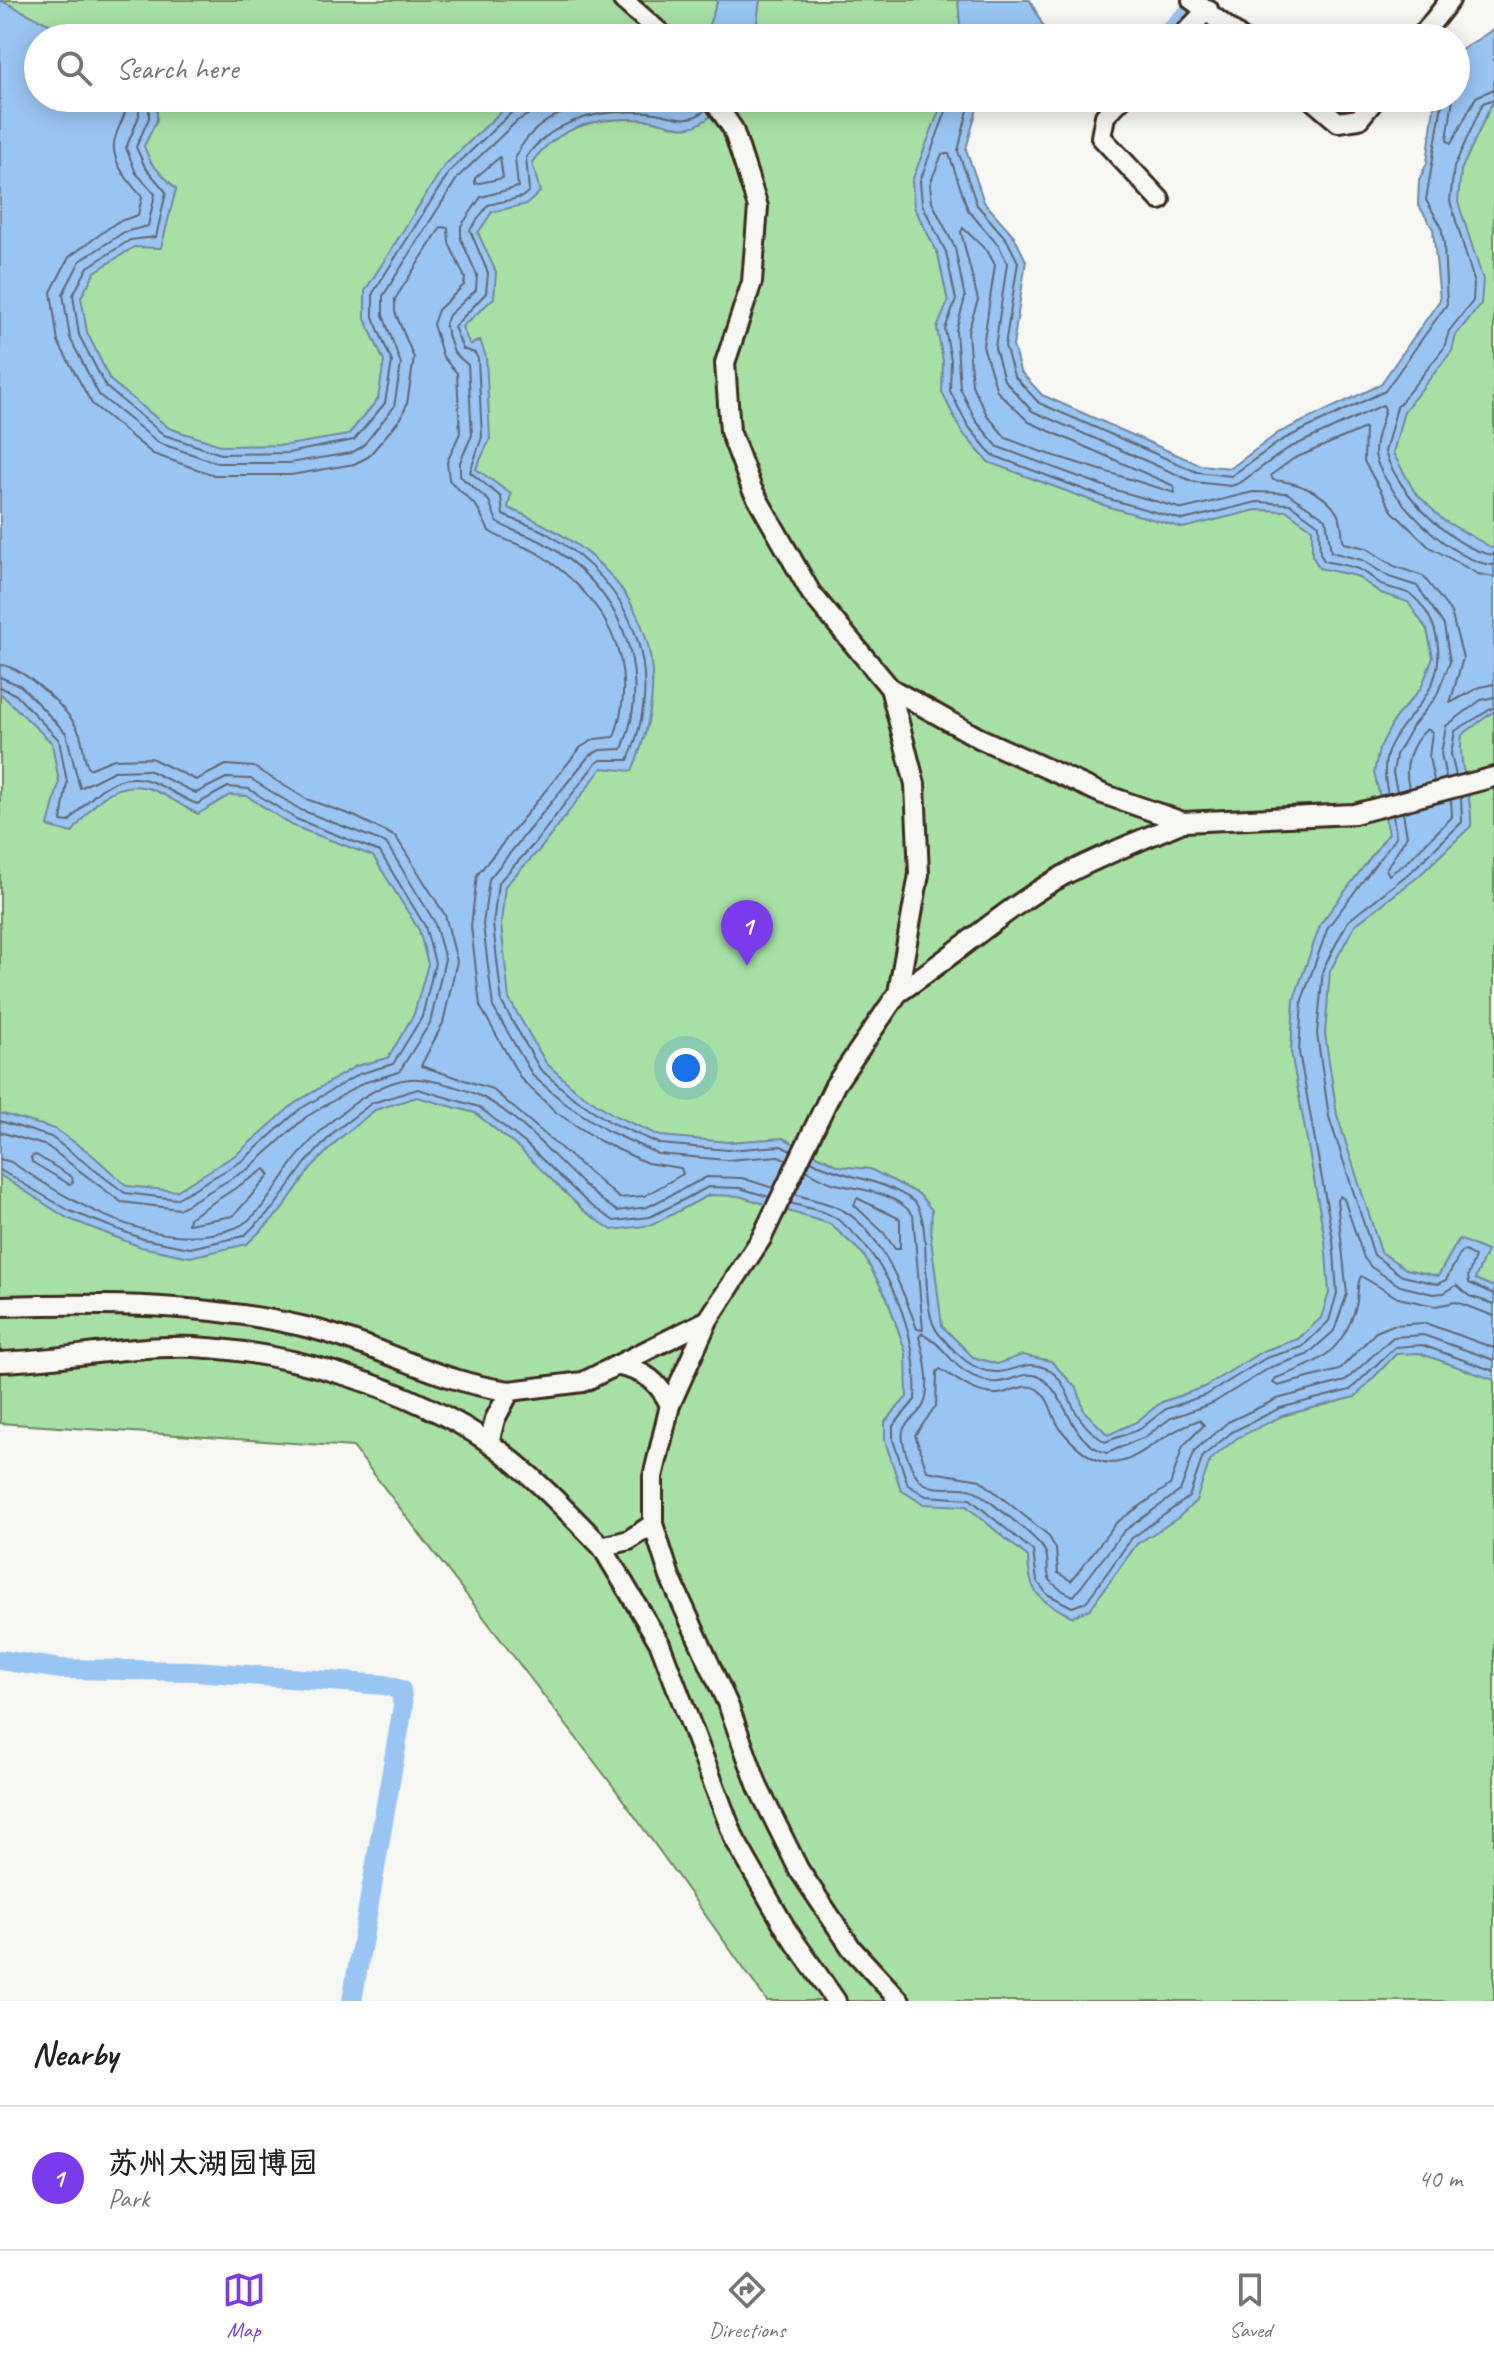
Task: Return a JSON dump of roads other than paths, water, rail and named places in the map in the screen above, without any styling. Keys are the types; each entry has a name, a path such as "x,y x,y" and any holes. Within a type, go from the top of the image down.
{"street":[{"path":"623,0 650,24"},
{"path":"1431,24 1450,0"},
{"path":"1188,24 1200,4 1224,24"},
{"path":"721,112 733,129 758,207 752,282 725,363 730,431 752,489 811,593 890,688 979,738 1103,794 1183,822"},
{"path":"1109,112 1105,116 1101,137 1160,200"},
{"path":"1326,112 1338,122 1359,119 1365,112"},
{"path":"890,688 915,784 919,874 898,993"},
{"path":"900,2001 852,1949 799,1870 758,1787 729,1707 670,1577 653,1524 653,1477 670,1405 708,1320 761,1239 835,1085 898,993 946,961 1008,911 1065,875 1183,822 1354,814 1494,777"},
{"path":"0,1306 126,1303 246,1317 315,1329 427,1372 476,1387 510,1391 583,1382 708,1320"},
{"path":"0,1362 100,1350 194,1347 278,1358 347,1376 417,1404 489,1443 526,1472 602,1547 660,1644 735,1840 786,1929 836,2001"},
{"path":"620,1366 643,1371 661,1386 670,1405"},
{"path":"489,1443 495,1419 510,1391"},
{"path":"602,1547 629,1540 653,1524"}],"water":[{"path":"0,0 49,24 24,24 24,112 157,112 157,120 144,146 151,163 176,189 161,248 134,247 95,272 81,297 87,332 110,380 169,428 223,446 288,445 348,435 378,399 384,361 365,319 365,291 444,166 501,112 715,112 690,127 631,119 598,122 569,131 543,149 532,162 540,192 527,204 492,212 478,233 496,272 494,298 462,327 470,345 480,340 486,357 490,439 476,469 511,494 508,508 550,528 585,552 614,579 635,611 648,646 652,684 647,726 632,771 602,768 541,848 505,886 501,924 509,999 546,1063 576,1090 614,1115 660,1136 728,1142 783,1138 839,1166 870,1169 919,1194 932,1210 931,1239 942,1326 973,1357 997,1364 1022,1355 1051,1361 1078,1390 1084,1411 1108,1435 1136,1422 1162,1402 1204,1387 1263,1351 1298,1339 1321,1318 1329,1293 1325,1240 1291,1052 1294,999 1321,923 1389,833 1374,773 1379,749 1395,718 1421,688 1433,657 1427,630 1408,602 1381,593 1356,576 1319,568 1312,555 1312,529 1287,511 1256,510 1183,528 1106,506 988,462 961,431 942,392 943,361 937,328 948,302 938,254 914,207 912,181 939,112 976,112 966,149 984,202 1014,236 1026,261 1013,346 1020,371 1042,395 1200,465 1231,468 1278,433 1380,385 1440,300 1433,229 1418,204 1419,180 1427,163 1433,112 1470,112 1470,44 1494,29 1494,99 1461,170 1458,202 1483,280 1481,304 1456,335 1452,351 1404,411 1393,453 1414,491 1443,520 1494,549 1494,711 1462,735 1471,826 1419,876 1355,925 1330,971 1325,1034 1337,1115 1381,1252 1406,1269 1438,1276 1459,1239 1487,1251 1475,1279 1494,1287 1494,1380 1419,1353 1396,1354 1355,1397 1282,1416 1237,1438 1210,1460 1196,1501 1178,1518 1137,1544 1090,1609 1072,1617 1038,1595 1031,1580 1028,1557 966,1506 923,1504 901,1490 885,1441 885,1422 907,1397 906,1353 887,1298 863,1254 830,1224 739,1196 709,1195 652,1225 612,1230 584,1211 520,1149 475,1113 417,1097 375,1110 340,1138 311,1168 280,1212 247,1244 190,1257 141,1247 67,1218 0,1175 0,1113 55,1129 90,1153 127,1186 176,1191 237,1154 295,1103 356,1066 388,1058 414,1014 428,964 419,930 373,856 293,826 247,796 230,795 198,814 153,790 134,786 103,798 72,833 48,826 59,782 52,743 0,693"},
{"path":"718,0 760,0 757,24 709,24"},
{"path":"958,0 1030,0 1042,24 960,24"}],"waterway":[{"path":"1177,24 1201,0"},
{"path":"0,1660 61,1669 194,1671 385,1685 401,1690 403,1707 352,2001"}],"place":[{"name":"苏州太湖园博园","path":"747,966"}]}
